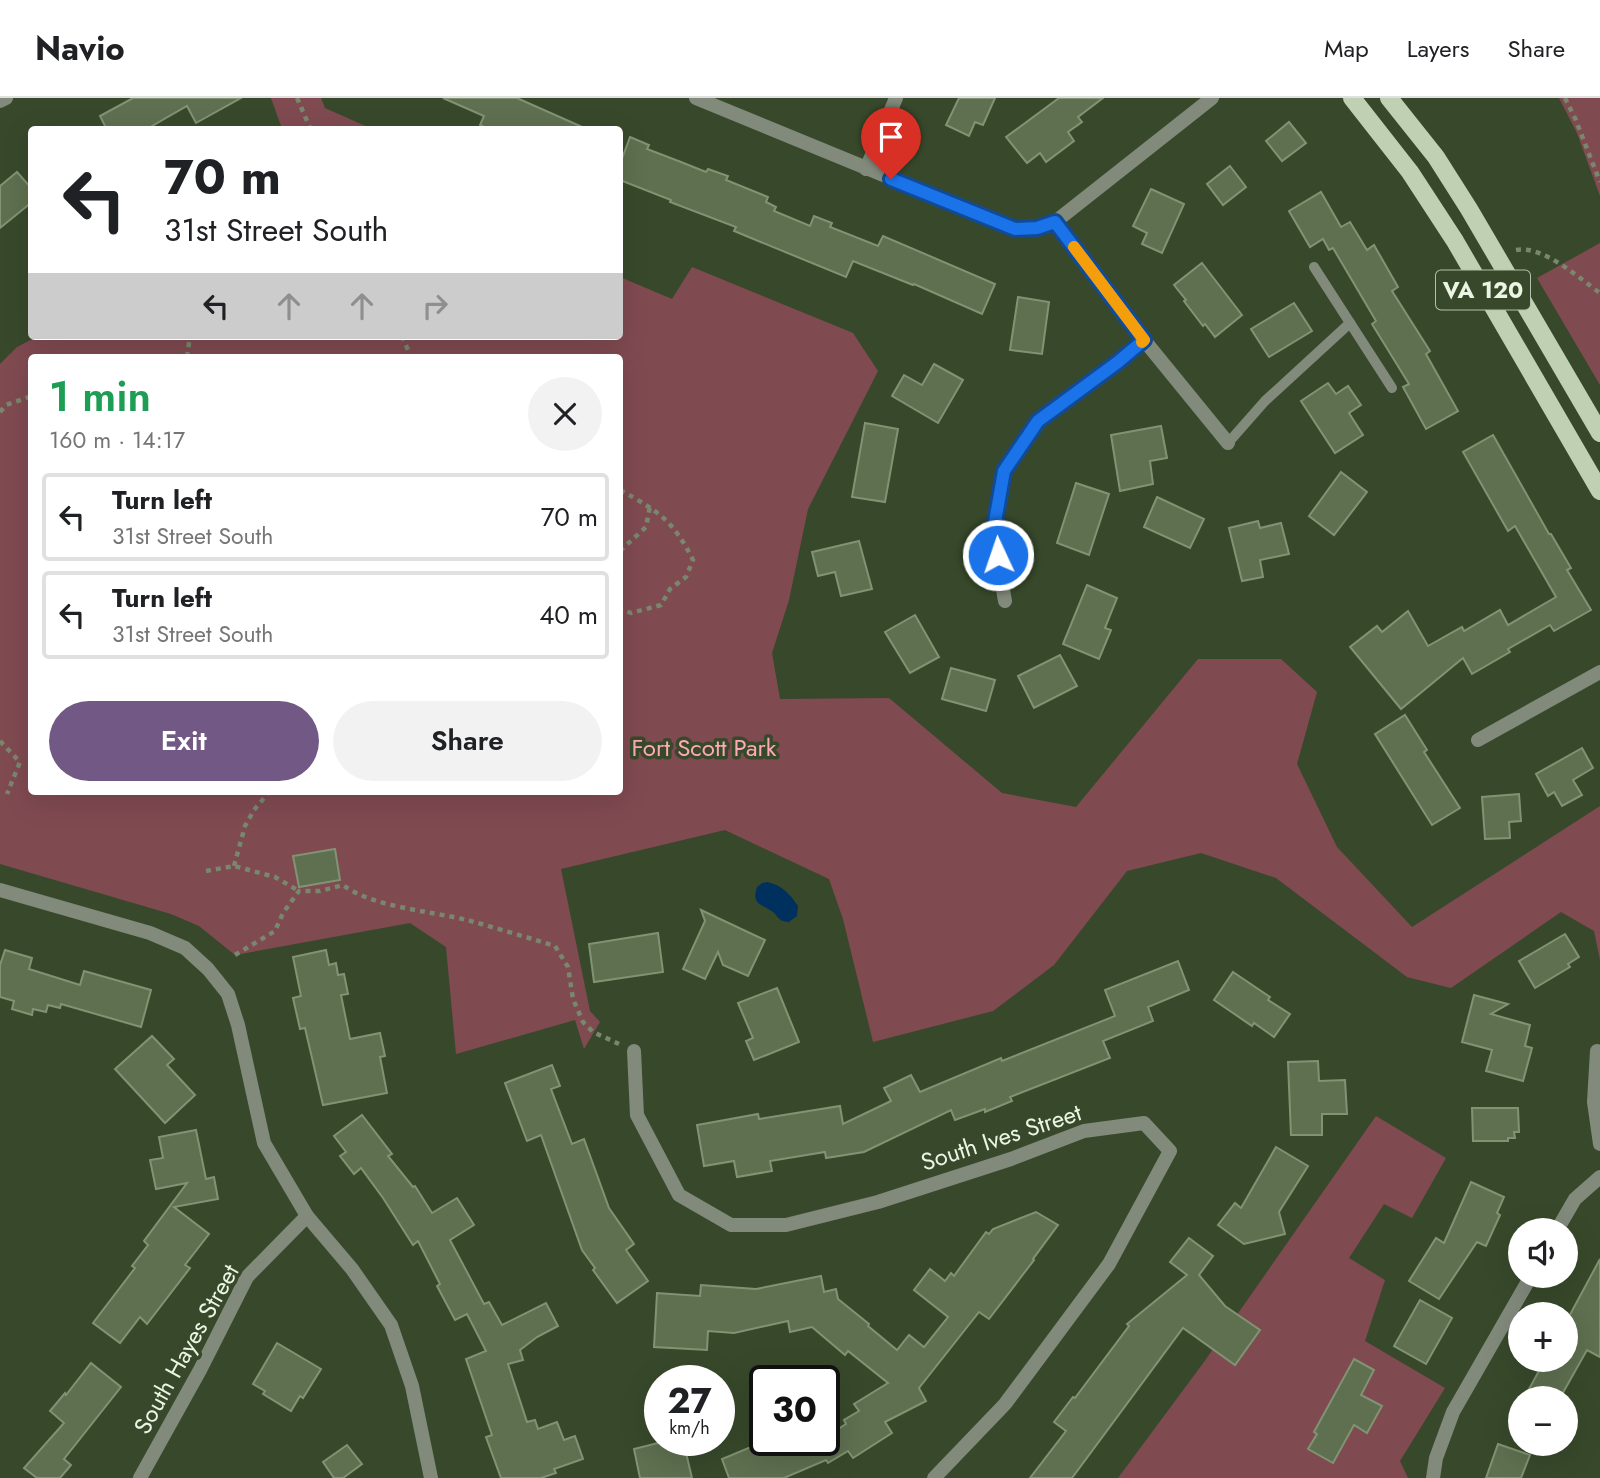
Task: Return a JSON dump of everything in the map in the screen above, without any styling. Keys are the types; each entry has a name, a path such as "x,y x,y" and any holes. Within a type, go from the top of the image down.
{"main road":[{"name":"VA 120","path":"1352,98 1410,172 1455,241 1600,491"},
{"name":"VA 120","path":"1389,98 1443,168 1600,432"}],"street":[{"path":"0,102 6,98"},
{"path":"696,98 1015,229 1037,228 1055,222 1212,98"},
{"path":"866,169 897,98"},
{"path":"1055,222 1144,340 1228,443"},
{"path":"1006,601 993,533 1004,471 1038,421 1144,340"},
{"path":"1478,740 1600,672"},
{"path":"0,890 150,933 185,948 208,969 228,994 238,1025 264,1143 307,1216 352,1269 391,1325 412,1386 431,1478"},
{"name":"South Ives Street","path":"634,1051 637,1115 679,1195 731,1225 786,1225 878,1202 1010,1159 1084,1131 1144,1123 1170,1151 1109,1264 1005,1404 934,1478"},
{"path":"1597,1051 1594,1102 1600,1144"},
{"path":"1565,1218 1576,1199 1600,1177"},
{"name":"South Hayes Street","path":"140,1478 247,1278 307,1216"},
{"path":"1433,1478 1436,1458 1453,1412 1524,1288"}],"lane":[{"path":"1314,267 1392,388"},
{"path":"1228,443 1265,401 1350,323"}],"path":[{"path":"297,98 308,126"},
{"path":"1565,98 1600,182"},
{"path":"1512,250 1524,248 1554,261 1600,293"},
{"path":"0,412 6,405 28,397"},
{"path":"623,492 650,506 670,522 693,560 686,577 670,589 661,605 631,613 623,610"},
{"path":"623,548 646,527 650,506"},
{"path":"0,741 20,762 7,794"},
{"path":"234,866 245,826 267,795"},
{"path":"206,871 234,866 275,877 299,891 320,891 343,885 354,894 373,900 467,920 555,946 568,967 573,999 583,1022 593,1032 634,1051"},
{"path":"235,955 275,931 283,913 299,891"}],"green space":[{"path":"271,98 321,98 325,108 365,126 281,126"},
{"path":"1559,98 1600,98 1600,196 1577,133"},
{"path":"1600,243 1600,385 1537,278"},
{"name":"Fort Scott Park","path":"692,267 853,333 878,371 808,509 789,600 772,653 780,699 889,698 1002,793 1076,807 1198,659 1281,659 1317,692 1297,764 1337,847 1412,927 1600,806 1600,960 1594,931 1561,912 1451,988 1407,977 1276,878 1201,853 1127,871 1054,965 993,1011 873,1042 843,919 829,879 725,830 561,869 590,1011 600,1022 584,1049 575,1020 456,1054 446,947 410,923 235,955 199,926 171,914 0,864 0,364 17,347 30,340 623,340 623,278 672,299"},
{"path":"1376,1116 1446,1158 1412,1218 1384,1204 1349,1258 1385,1280 1365,1341 1445,1388 1400,1461 1408,1478 1118,1478 1204,1362"}],"water":[{"path":"767,882 785,891 798,906 797,916 789,922 780,919 756,899 757,887"}],"building":[{"path":"133,98 241,98 196,123 187,106 152,126 105,126 100,116"},
{"path":"443,98 517,98 580,126 482,126 480,125 484,116"},
{"path":"959,98 995,98 983,125 975,122 969,136 946,125"},
{"path":"1059,98 1103,98 1078,117 1082,122 1068,132 1074,141 1046,162 1040,153 1027,163 1006,137"},
{"path":"1289,122 1306,143 1282,161 1266,141"},
{"path":"630,137 649,145 647,149 706,172 708,169 728,176 726,180 768,197 766,202 776,207 774,211 810,226 814,216 832,223 830,227 878,246 883,236 995,284 982,314 853,261 846,277 734,231 736,227 623,181 623,156"},
{"path":"1230,166 1246,187 1223,205 1207,184"},
{"path":"17,172 28,184 28,205 0,228 0,186"},
{"path":"1151,189 1184,204 1162,253 1142,244 1147,233 1133,226"},
{"path":"1321,192 1341,227 1350,222 1367,250 1374,245 1398,287 1392,291 1430,351 1426,354 1458,411 1426,429 1403,387 1409,384 1372,324 1376,321 1333,248 1329,250 1323,239 1310,247 1289,211"},
{"path":"1202,263 1242,315 1215,337 1205,324 1203,326 1174,285"},
{"path":"1018,297 1049,302 1042,354 1010,350"},
{"path":"1294,303 1312,331 1269,357 1251,329"},
{"path":"934,364 963,380 938,423 892,396 904,375 922,385"},
{"path":"1328,383 1336,394 1348,386 1361,405 1349,413 1363,435 1335,453 1301,401"},
{"path":"865,423 898,429 885,502 852,497"},
{"path":"1161,426 1167,458 1150,461 1153,484 1120,491 1111,435"},
{"path":"1493,435 1571,568 1567,570 1591,610 1554,631 1550,625 1472,674 1463,658 1401,709 1350,647 1377,626 1382,632 1408,611 1428,646 1462,627 1464,631 1500,610 1508,625 1556,597 1515,526 1508,531 1463,452"},
{"path":"1341,472 1367,492 1334,535 1309,516"},
{"path":"1076,483 1109,494 1089,555 1057,543"},
{"path":"1157,497 1204,519 1190,548 1144,527"},
{"path":"1258,521 1260,528 1281,523 1289,554 1260,560 1263,577 1242,581 1229,528"},
{"path":"859,541 872,589 841,596 835,572 818,576 812,552"},
{"path":"1087,585 1117,598 1105,628 1111,630 1099,659 1063,644"},
{"path":"915,615 939,657 910,673 885,632"},
{"path":"1060,655 1077,686 1034,708 1018,676"},
{"path":"951,668 995,680 986,711 942,699"},
{"path":"1405,715 1427,750 1424,752 1460,808 1432,825 1375,734"},
{"path":"1582,748 1593,768 1573,780 1582,795 1562,806 1554,792 1548,796 1536,774"},
{"path":"1519,794 1521,821 1509,822 1510,838 1485,839 1482,797"},
{"path":"335,849 340,880 299,887 293,856"},
{"path":"701,910 765,940 748,976 723,965 718,952 705,979 683,969 705,921"},
{"path":"658,933 663,972 594,982 589,944"},
{"path":"1565,934 1579,957 1568,964 1570,967 1535,988 1519,961"},
{"path":"5,950 32,958 29,969 80,985 84,971 151,990 141,1027 61,1004 60,1008 48,1005 46,1012 33,1009 32,1015 12,1009 14,1001 0,997 0,965"},
{"path":"326,950 329,965 336,963 338,975 344,974 348,994 341,995 350,1039 380,1033 385,1056 380,1057 387,1093 323,1105 305,1028 300,1029 293,998 301,996 293,957"},
{"path":"1178,961 1189,990 1148,1007 1153,1021 1103,1041 1110,1058 1010,1097 1012,1101 955,1120 951,1110 864,1152 826,1158 825,1152 770,1161 772,1171 737,1177 734,1161 704,1166 697,1125 758,1114 759,1119 840,1106 843,1124 891,1101 884,1088 911,1075 920,1092 1001,1058 1002,1061 1115,1016 1105,990"},
{"path":"1233,972 1290,1014 1274,1037 1254,1023 1252,1026 1214,1000"},
{"path":"777,988 799,1042 754,1060 746,1041 753,1038 738,1003"},
{"path":"1474,995 1508,1004 1491,1014 1530,1025 1525,1046 1532,1048 1523,1081 1486,1071 1492,1050 1462,1042"},
{"path":"152,1036 174,1059 167,1065 195,1095 165,1123 115,1069"},
{"path":"1318,1061 1319,1081 1345,1080 1347,1114 1322,1114 1322,1135 1291,1135 1288,1062"},
{"path":"552,1065 560,1086 551,1089 572,1144 584,1139 609,1208 634,1244 626,1250 648,1281 617,1303 582,1250 541,1135 527,1141 505,1083"},
{"path":"1472,1108 1518,1108 1519,1132 1514,1132 1515,1138 1508,1138 1508,1141 1473,1141"},
{"path":"362,1115 392,1154 388,1156 413,1187 415,1186 432,1213 457,1198 474,1225 450,1240 484,1304 489,1302 502,1325 546,1303 558,1326 520,1350 523,1360 508,1364 527,1422 535,1420 538,1429 557,1422 564,1440 575,1436 583,1459 554,1469 556,1473 541,1478 501,1478 486,1437 492,1435 466,1359 486,1351 467,1314 455,1320 418,1241 413,1245 361,1168 354,1174 340,1156 346,1152 334,1136"},
{"path":"196,1130 206,1179 214,1177 218,1199 174,1207 209,1234 185,1265 190,1268 147,1324 140,1317 120,1343 93,1323 135,1268 132,1266 148,1245 144,1241 187,1183 156,1189 150,1160 163,1158 159,1137"},
{"path":"1276,1147 1308,1166 1279,1212 1285,1234 1244,1244 1218,1225 1235,1203 1241,1208"},
{"path":"1471,1182 1504,1197 1497,1213 1500,1215 1486,1246 1477,1242 1439,1299 1409,1281 1436,1238 1444,1243"},
{"path":"1036,1212 1058,1225 989,1319 979,1312 919,1388 926,1401 885,1422 892,1433 853,1458 848,1451 840,1456 840,1428 846,1424 844,1420 859,1411 854,1404 888,1383 848,1351 845,1355 812,1327 790,1332 788,1321 734,1333 708,1331 707,1350 654,1347 657,1293 700,1296 701,1285 756,1289 821,1276 824,1292 836,1289 838,1299 897,1350 909,1335 924,1347 948,1317 914,1290 930,1269 945,1281 951,1273 954,1276 986,1232 989,1234 993,1229"},
{"path":"1189,1238 1213,1256 1199,1275 1225,1306 1260,1330 1235,1365 1183,1328 1072,1478 1030,1478 1066,1431 1054,1422 1129,1326 1127,1324 1187,1275 1170,1262"},
{"path":"1600,1259 1600,1357 1587,1350 1578,1366 1578,1302"},
{"path":"1420,1300 1452,1318 1426,1364 1394,1346"},
{"path":"277,1343 321,1369 303,1398 300,1396 291,1411 263,1394 265,1391 253,1384"},
{"path":"1354,1359 1374,1370 1361,1395 1382,1406 1367,1433 1354,1425 1333,1463 1308,1449 1317,1434 1314,1432"},
{"path":"91,1363 121,1387 64,1459 71,1465 60,1478 37,1478 24,1468 64,1423 50,1411"},
{"path":"1538,1372 1575,1372 1567,1386 1531,1386"},
{"path":"1498,1444 1508,1447 1508,1456 1530,1456 1521,1478 1486,1478"},
{"path":"347,1445 362,1464 343,1478 334,1478 323,1462"},
{"path":"644,1446 644,1456 687,1456 692,1478 640,1478 634,1449"},
{"path":"749,1448 749,1456 840,1456 828,1463 826,1460 784,1478 729,1478 722,1459 735,1456"}],"slow traffic":[{"path":"1074,247 1144,340 1142,342"}],"route":[{"path":"891,179 1015,229 1037,228 1055,222 1144,340 1038,421 1004,471 993,533 998,555"}]}
